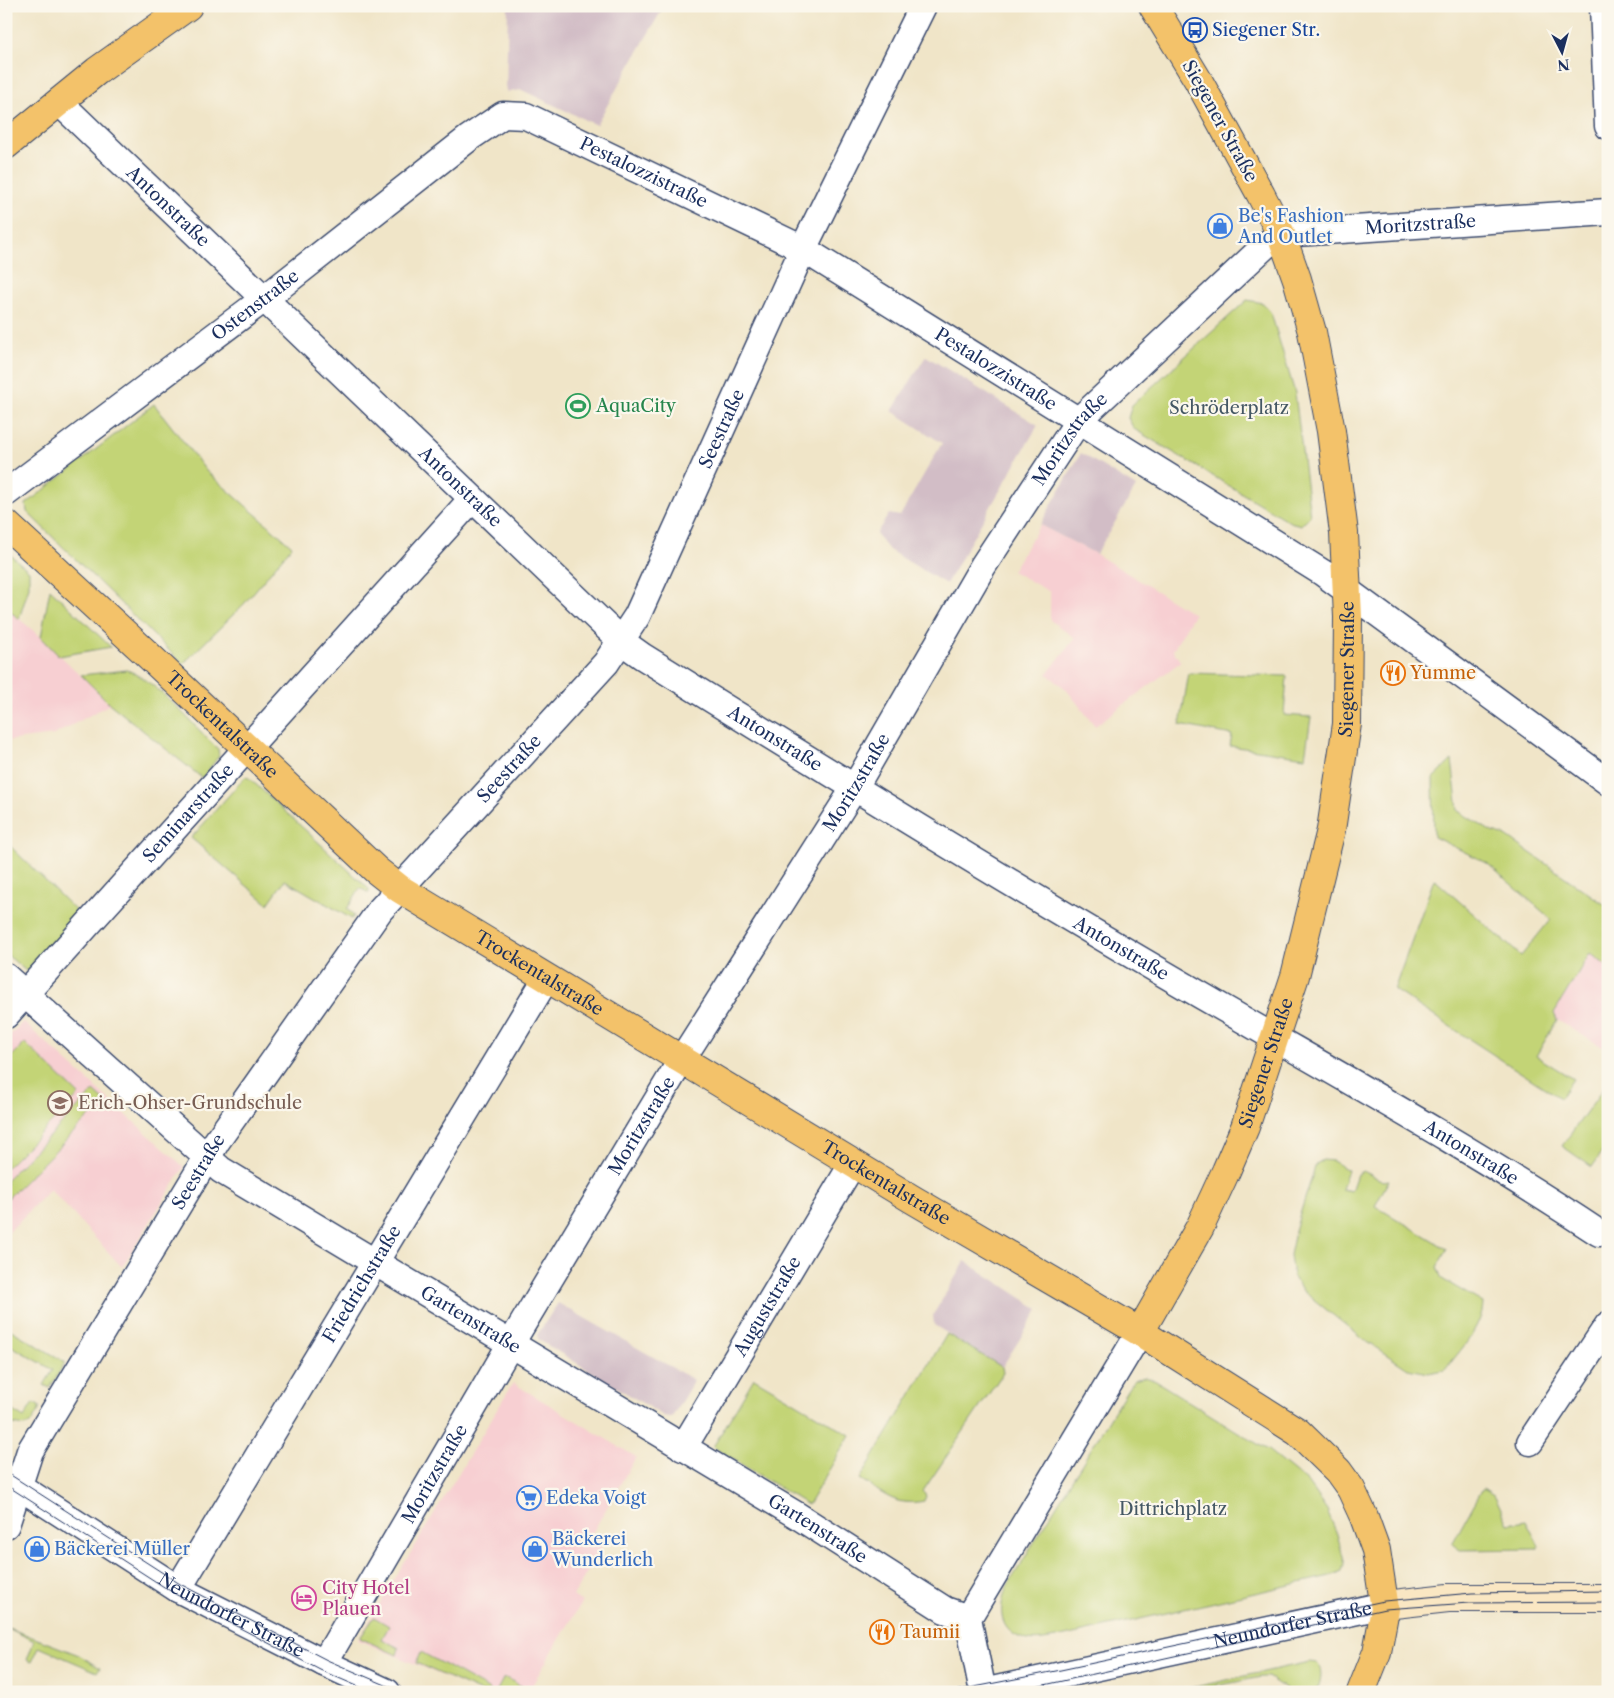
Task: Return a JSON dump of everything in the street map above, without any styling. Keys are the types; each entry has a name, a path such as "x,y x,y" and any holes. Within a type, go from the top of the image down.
{"main road":[{"path":"6,145 97,71 188,6"},
{"name":"Siegener Straße","path":"1140,1332 1200,1227 1226,1171 1276,1038 1298,967 1332,830 1347,724 1347,592 1344,533 1324,394 1306,308 1281,234 1198,80 1153,6"},
{"name":"Trockentalstraße","path":"6,524 54,566 376,870 400,889 853,1164 1140,1332"},
{"path":"1140,1332 1278,1417 1310,1443 1338,1471 1351,1489 1367,1524 1376,1550 1385,1605 1377,1652 1361,1692"}],"street":[{"name":"Seestraße","path":"6,1525 12,1482 206,1159 380,910 606,663 622,641 637,616 804,249 923,6"},
{"path":"1603,6 1608,126"},
{"name":"Antonstraße","path":"59,102 622,641 659,667 855,787 1215,1003 1523,1183 1589,1226"},
{"name":"Pestalozzistraße","path":"503,115 526,116 804,249 1315,568 1608,782"},
{"name":"Ostenstraße","path":"6,493 264,299 469,138 503,115"},
{"name":"Moritzstraße","path":"324,1663 510,1345 682,1059 855,787 984,566 1080,420 1267,244 1281,234 1608,212"},
{"name":"Seminarstraße","path":"6,1015 472,499"},
{"name":"Gartenstraße","path":"6,977 206,1159 374,1263 798,1516 945,1610 968,1618"},
{"name":"Friedrichstraße","path":"178,1589 546,979"},
{"name":"Auguststraße","path":"683,1448 853,1164"},
{"path":"1530,1442 1608,1325"},
{"path":"983,1692 968,1618 1140,1332"},
{"name":"Neundorfer Straße","path":"12,1482 178,1589 324,1663 387,1692"},
{"name":"Neundorfer Straße","path":"983,1692 1385,1605 1448,1598 1608,1598"}],"shaded area":[{"path":"508,6 664,6 596,125 522,90 506,92"},
{"path":"926,356 1038,425 946,584 889,550 876,534 889,514 900,516 942,443 892,411"},
{"path":"1081,453 1136,487 1096,554 1040,525"},
{"path":"1040,525 1096,554 1194,614 1173,650 1180,661 1179,663 1095,726 1066,689 1047,674 1075,638 1050,620 1050,592 1012,571"},
{"path":"6,608 41,637 110,704 54,735 6,741"},
{"path":"1591,953 1608,967 1608,1050 1557,1020 1554,1013"},
{"name":"Erich-Ohser-Grundschule","path":"23,1022 184,1167 122,1267 50,1189 6,1235 6,1039"},
{"path":"965,1261 1039,1309 1002,1367 934,1325 933,1315"},
{"path":"558,1303 694,1380 672,1417 667,1418 539,1340 537,1335"},
{"path":"513,1383 636,1457 591,1535 604,1543 573,1596 582,1602 528,1692 481,1692 358,1640"}],"green space":[{"name":"Schröderplatz","path":"1247,300 1263,303 1271,313 1295,393 1310,516 1301,525 1290,522 1134,429 1128,418 1132,405"},
{"path":"154,404 207,472 292,546 244,604 183,664 27,512 26,504"},
{"path":"6,551 29,571 29,587 19,619 6,608"},
{"path":"50,589 111,647 59,656 41,637"},
{"path":"127,670 150,683 175,705 218,749 219,756 202,778 110,704 81,675"},
{"path":"1189,673 1287,676 1284,715 1311,717 1305,757 1230,746 1232,735 1180,725"},
{"path":"1452,760 1458,811 1492,832 1506,836 1608,907 1608,967 1590,953 1554,1013 1557,1020 1536,1056 1573,1079 1560,1098 1394,990 1434,879 1521,956 1551,919 1487,863 1434,837 1433,778"},
{"path":"245,777 249,778 369,889 369,893 360,888 347,909 354,915 352,919 285,880 268,904 191,838"},
{"path":"6,842 81,916 30,970 26,971 6,954"},
{"path":"25,1043 79,1095 6,1168 6,1062"},
{"path":"1608,1082 1608,1144 1592,1167 1562,1146"},
{"path":"94,1091 105,1101 6,1200 6,1180"},
{"path":"1323,1160 1333,1161 1348,1170 1342,1189 1351,1191 1357,1174 1363,1171 1383,1181 1389,1180 1375,1206 1447,1249 1437,1267 1442,1279 1483,1303 1479,1322 1445,1370 1428,1373 1408,1369 1363,1339 1303,1291 1293,1276 1290,1255 1296,1227 1316,1164"},
{"path":"6,1327 65,1362 50,1388 44,1385 53,1370 6,1343"},
{"path":"947,1334 1002,1367 1003,1373 923,1491 926,1496 924,1501 905,1502 890,1498 860,1479"},
{"name":"Dittrichplatz","path":"1145,1377 1154,1380 1269,1451 1307,1482 1327,1510 1337,1534 1345,1564 1343,1571 1330,1576 1056,1638 1035,1641 1018,1637 1006,1626 1003,1619 1002,1603 1008,1585 1127,1390 1134,1380"},
{"path":"754,1378 850,1435 808,1505 713,1447"},
{"path":"33,1403 39,1406 39,1410 30,1424 24,1426 6,1423 6,1407 24,1418"},
{"path":"1483,1488 1495,1496 1508,1524 1526,1521 1539,1546 1537,1549 1460,1550 1452,1544"},
{"path":"374,1617 389,1626 382,1639 399,1648 397,1655 360,1638"},
{"path":"6,1627 79,1655 100,1668 97,1672 39,1647 32,1662 27,1660 34,1641"},
{"path":"421,1652 490,1690 490,1692 481,1692 416,1663"},
{"path":"1309,1662 1317,1663 1319,1666 1321,1677 1317,1692 1290,1692 1268,1677 1261,1677 1186,1692 1172,1692"},
{"path":"504,1677 529,1690 528,1692 496,1692"}],"tram line":[{"path":"6,1472 180,1584 327,1660 402,1692"},
{"path":"6,1485 175,1594 320,1670 371,1692"},
{"path":"949,1692 1384,1601 1472,1593 1608,1591"},
{"path":"1013,1692 1385,1609 1469,1603 1608,1602"}],"place":[{"name":"Siegener Str.","path":"1195,30"},
{"name":"Be's Fashion And Outlet","path":"1220,226"},
{"name":"AquaCity","path":"578,406"},
{"name":"Yumme","path":"1393,673"},
{"name":"Erich-Ohser-Grundschule","path":"60,1103"},
{"name":"Edeka Voigt","path":"529,1498"},
{"name":"Bäckerei Müller","path":"37,1549"},
{"name":"Bäckerei Wunderlich","path":"535,1549"},
{"name":"City Hotel Plauen","path":"304,1598"},
{"name":"Taumii","path":"882,1632"}]}
